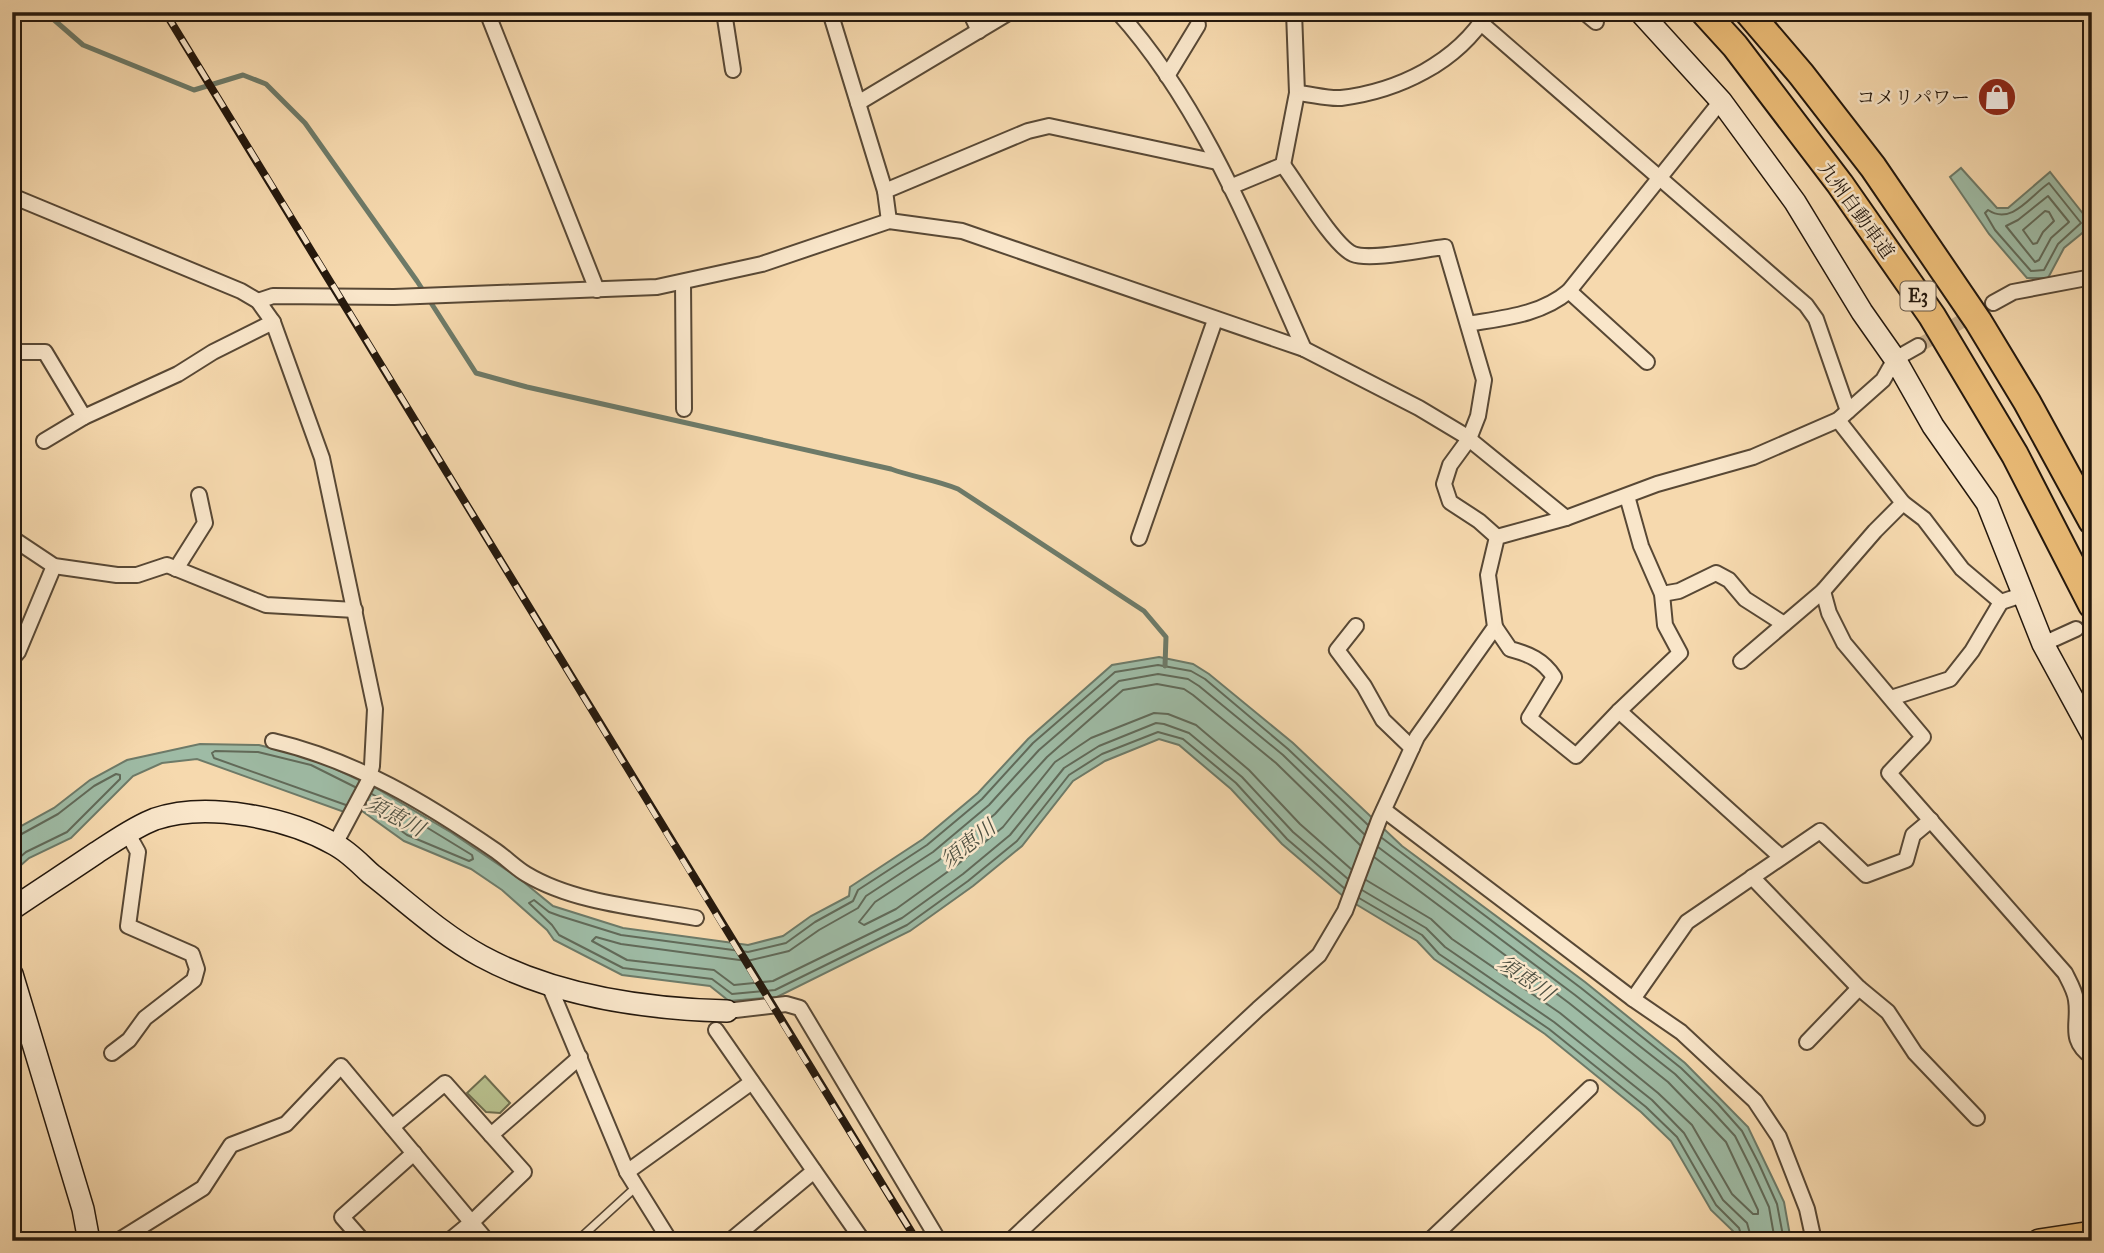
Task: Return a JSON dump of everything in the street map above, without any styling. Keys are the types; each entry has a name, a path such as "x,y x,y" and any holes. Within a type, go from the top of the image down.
{"highway":[{"name":"九州自動車道","path":"1704,12 1735,46 1840,184 1932,316 2015,455 2092,605"},
{"name":"九州自動車道","path":"1748,12 1801,74 1872,167 1978,321 2027,402 2092,521"}],"main road":[{"path":"2039,1241 2092,1233"}],"street":[{"path":"487,12 597,290"},
{"path":"724,12 733,69"},
{"path":"830,12 885,191 889,221"},
{"path":"970,12 979,31"},
{"path":"858,103 1010,12"},
{"path":"1118,12 1167,76 1217,162 1304,349"},
{"path":"1294,12 1297,93 1283,165 1339,244 1355,255 1376,256 1445,247 1484,380 1478,416 1469,439 1450,465 1444,484 1450,502 1479,520 1497,537"},
{"path":"1584,12 1596,22"},
{"path":"1640,12 1721,101 1795,202 1862,312 1895,359 1933,426 1987,503 2043,644 2092,734"},
{"path":"1297,93 1339,98 1423,74 1456,50 1484,18 1660,178 1806,305 1816,319 1843,416 1903,503 1924,519 1962,569 2001,602"},
{"path":"1167,76 1198,25"},
{"path":"1468,324 1533,312 1558,300 1569,291 1721,101"},
{"path":"885,191 1028,131 1049,126 1217,162"},
{"path":"1230,187 1283,165"},
{"path":"12,196 241,290 258,301 273,322 322,458 375,709 369,778 338,839"},
{"path":"258,301 272,296 394,297 657,287 762,264 889,221 962,231 1304,349 1419,408 1469,439 1566,519"},
{"path":"1993,303 2013,292 2092,277"},
{"path":"683,282 684,409"},
{"path":"1569,291 1647,362"},
{"path":"1139,538 1215,320"},
{"path":"44,441 84,417 178,374 213,352 273,322"},
{"path":"1497,537 1566,519 1710,468 1753,457 1843,416 1883,380 1895,359 1918,346"},
{"path":"21,352 45,352 84,417"},
{"path":"176,569 205,523 200,495"},
{"path":"1497,537 1488,575 1495,627 1510,649 1527,653 1552,673 1554,677 1529,718 1576,757 1619,711 1680,653 1665,625 1662,594 1641,547 1627,496"},
{"path":"1741,661 1823,591 1903,503"},
{"path":"12,538 54,566 117,575 137,575 167,565 266,606 355,610"},
{"path":"12,659 18,652 54,566"},
{"path":"1662,594 1678,591 1716,573 1729,580 1745,599 1784,624"},
{"path":"1823,591 1829,613 1844,643 1923,737 1889,773 2065,973 2076,999 2075,1036 2084,1051 2092,1057"},
{"path":"1891,698 1950,679 1972,651 2001,602 2025,594"},
{"path":"1356,626 1337,650 1364,686 1383,720 1412,748"},
{"path":"1010,1241 1319,955 1345,911 1381,815 1417,737 1495,627"},
{"path":"2043,644 2076,629"},
{"path":"1619,711 1781,857"},
{"path":"273,741 314,752 369,778 496,851 526,874 553,887 601,901 696,918"},
{"path":"12,909 128,834 156,819 191,813 226,812 277,821 338,839 437,927 480,955 549,985 624,1001 685,1010 727,1010 786,1004 800,1008 939,1241"},
{"path":"1381,815 1681,1032 1755,1101 1784,1147 1807,1209 1814,1241"},
{"path":"1633,999 1687,922 1820,831 1866,875 1906,860 1913,835 1931,820"},
{"path":"112,1053 129,1040 145,1018 194,980 197,969 192,954 128,926 138,852 128,834"},
{"path":"1752,877 1859,988 1888,1012 1915,1053 1978,1118"},
{"path":"12,974 83,1209 89,1241"},
{"path":"549,985 627,1172 670,1241"},
{"path":"1807,1042 1859,988"},
{"path":"716,1030 863,1241"},
{"path":"491,1135 580,1057"},
{"path":"118,1241 203,1188 231,1145 286,1124 341,1066 487,1241"},
{"path":"627,1172 752,1082"},
{"path":"392,1127 445,1083 524,1172 449,1241"},
{"path":"1429,1241 1590,1088"},
{"path":"363,1241 342,1217 414,1153"},
{"path":"730,1241 814,1171"}],"lane":[{"path":"577,1241 636,1187"}],"green space":[{"path":"485,1076 510,1103 500,1113 486,1112 467,1093"}],"water":[{"path":"1961,168 1997,208 2008,208 2050,172 2092,225 2064,248 2048,278 2027,278 1989,234 1950,177"},
{"name":"須恵川","path":"1159,657 1193,664 1209,674 1293,743 1402,846 1585,982 1685,1063 1748,1127 1784,1202 1791,1241 1737,1241 1733,1231 1711,1210 1671,1141 1641,1112 1545,1034 1434,959 1417,941 1344,897 1282,844 1231,789 1179,745 1159,739 1105,761 1073,781 1022,846 973,886 910,931 777,997 729,1001 710,986 622,975 554,940 547,930 502,890 471,869 404,841 362,811 347,813 197,759 162,763 133,776 71,838 29,858 12,873 12,831 54,808 90,780 127,760 200,744 259,745 314,759 376,788 452,833 520,879 553,906 623,928 748,945 783,936 811,916 849,896 850,887 923,839 978,793 1028,739 1112,665"}],"waterway":[{"path":"45,12 83,45 194,90 243,75 266,84 305,123 417,281 476,373 527,387 891,469 958,489 1144,611 1166,637 1165,666"}],"tunnel":[{"path":"1918,346 1978,312"},
{"path":"2076,629 2092,627"}],"railway":[{"path":"165,12 917,1241"}],"place":[{"name":"コメリパワー","path":"1997,97"}]}
